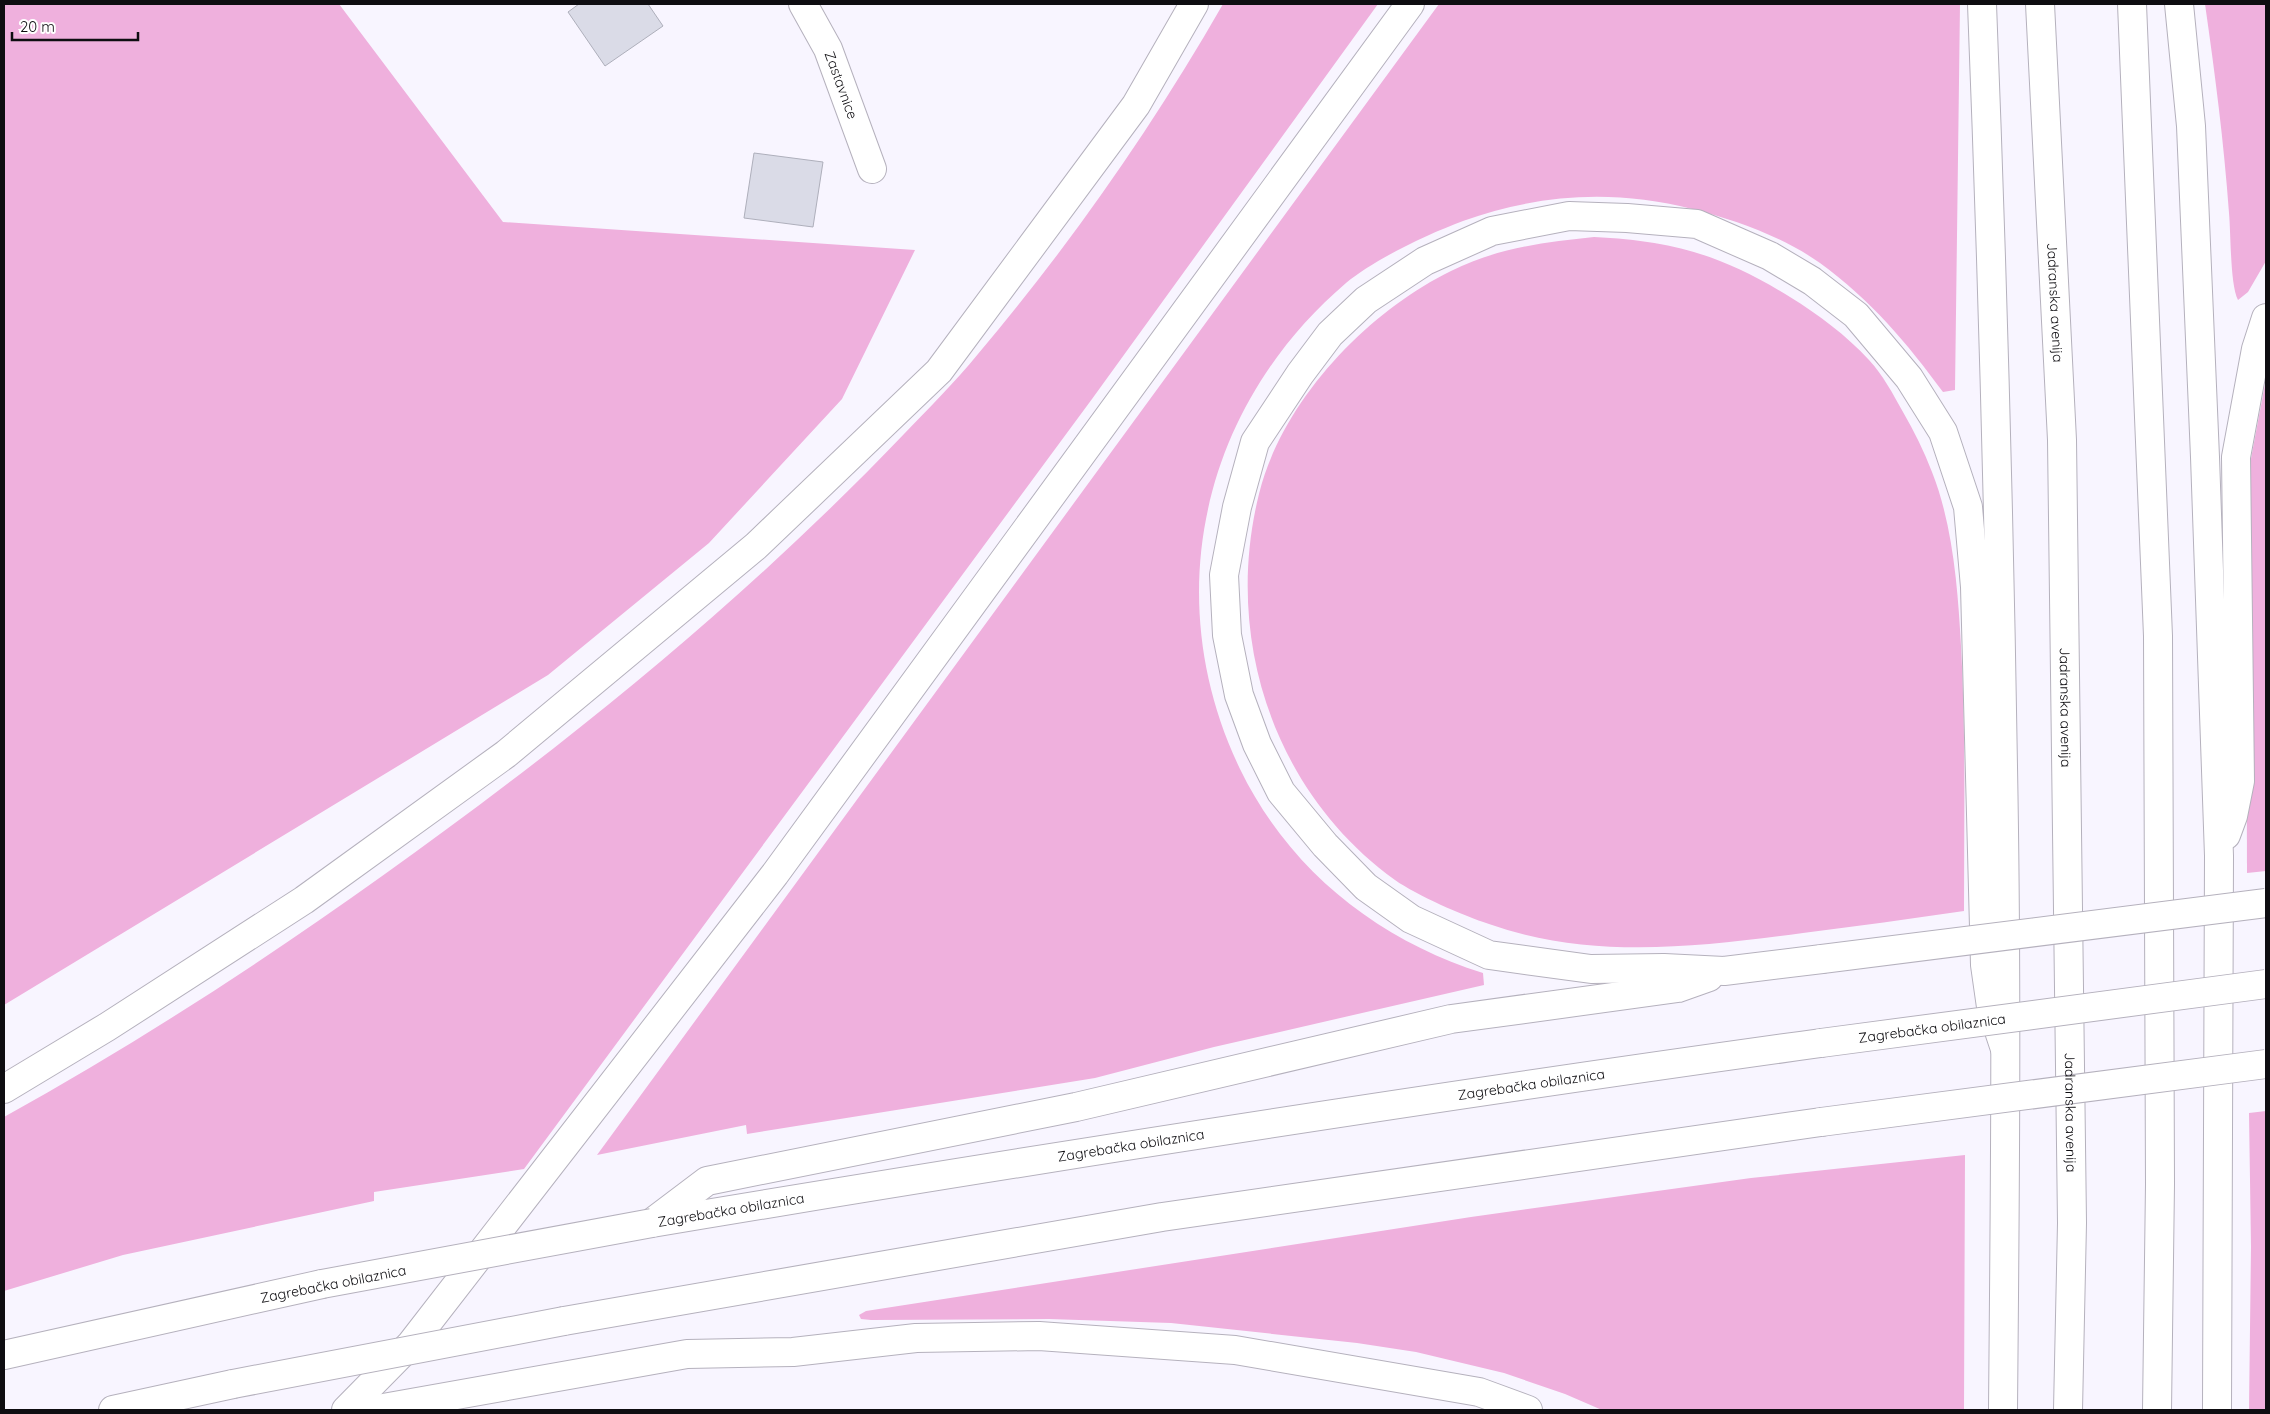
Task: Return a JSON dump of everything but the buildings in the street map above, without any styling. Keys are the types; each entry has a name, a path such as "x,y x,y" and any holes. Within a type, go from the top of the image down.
{"main road":[{"name":"Zastavnice","path":"804,4 828,49 872,169"},
{"path":"4,1089 107,1027 304,900 506,754 756,546 938,371 1136,105 1194,4"},
{"path":"346,1410 411,1344 775,874 1410,4"},
{"path":"1982,4 1992,274 2003,769 2005,1049 2003,1410"},
{"name":"Jadranska avenija","path":"2040,4 2062,440 2072,1223 2068,1410"},
{"path":"2132,4 2158,636 2160,1184 2156,1410"},
{"path":"2179,4 2191,136 2219,856 2217,1410"},
{"path":"2005,1049 1991,1007 1986,965 1975,587 1968,507 1943,432 1909,378 1856,315 1812,281 1754,249 1697,224 1627,218 1569,216 1492,231 1426,261 1366,300 1330,334 1300,374 1255,442 1237,506 1224,575 1227,635 1239,695 1257,744 1281,792 1324,845 1366,887 1411,919 1489,955 1592,969 1664,968 1724,972 1822,959 2266,903"},
{"path":"2219,856 2233,816 2240,781 2236,457 2256,349 2266,318"},
{"path":"652,1223 707,1181 1076,1107 1451,1019 1678,988 1724,972"},
{"name":"Zagrebačka obilaznica","path":"4,1355 322,1284 652,1223 899,1181 1464,1093 2266,984"},
{"path":"112,1410 234,1384 564,1321 1162,1217 1821,1122 2266,1064"},
{"path":"372,1410 687,1354 793,1352 916,1338 1039,1336 1235,1350 1479,1392 1528,1410"}],"shaded area":[{"path":"4,4 339,4 503,222 915,250 842,399 709,543 548,675 4,1005"},
{"path":"1223,4 1378,4 1092,399 524,1169 374,1192 374,1201 123,1255 4,1291 4,1117 76,1076 217,989 422,848 554,748 646,674 778,558 821,518 932,405 1012,313 1077,228 1139,140 1168,96"},
{"path":"1439,4 1960,4 1955,390 1943,392 1902,339 1872,307 1820,263 1791,245 1759,230 1692,209 1634,199 1605,197 1576,197 1548,200 1491,212 1463,221 1418,240 1387,256 1346,283 1297,332 1257,387 1228,446 1208,508 1200,573 1202,638 1215,704 1240,769 1260,805 1284,839 1311,869 1340,896 1373,921 1444,959 1483,973 1484,985 1214,1047 1095,1078 747,1134 746,1125 597,1155"},
{"path":"2205,4 2266,4 2266,261 2248,292 2238,300 2235,293 2232,271 2225,161"},
{"path":"1594,237 1649,242 1696,253 1742,270 1790,297 1822,318 1860,351 1883,378 1907,419 1926,456 1939,492 1950,536 1956,580 1964,712 1964,911 1724,943 1684,946 1606,946 1567,943 1528,935 1489,924 1454,911 1395,880 1353,844 1318,803 1289,758 1268,708 1254,656 1248,603 1250,548 1259,494 1270,459 1287,426 1308,393 1332,363 1359,335 1389,310 1420,289 1468,263 1504,251 1557,241"},
{"path":"2266,379 2266,871 2247,873 2246,485"},
{"path":"2266,1111 2266,1410 2249,1410 2251,1247 2249,1113"},
{"path":"1965,1155 1964,1410 1602,1410 1565,1394 1504,1373 1416,1352 1357,1343 1171,1323 1049,1319 871,1320 861,1319 859,1315 866,1311 1471,1217 1751,1178"}]}
